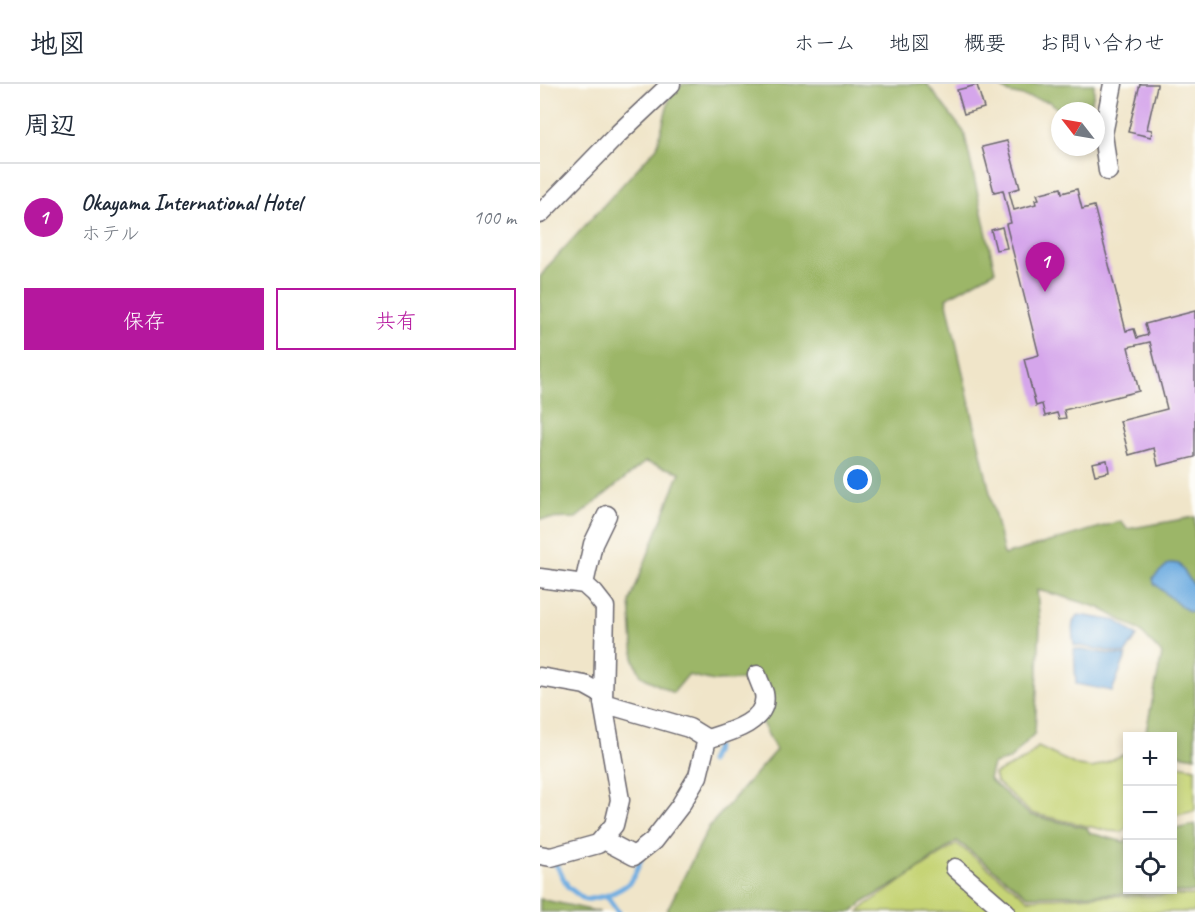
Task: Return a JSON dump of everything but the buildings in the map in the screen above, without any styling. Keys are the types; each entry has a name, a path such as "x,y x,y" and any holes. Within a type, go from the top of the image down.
{"street":[{"path":"540,214 619,133 671,84"},
{"path":"1108,171 1103,134 1113,84"},
{"path":"584,584 593,544 607,515"},
{"path":"540,578 584,584 605,607 603,699 620,800 614,825 606,842"},
{"path":"540,677 585,685 603,699 689,728 707,739 733,731 754,720 763,708 764,695 757,675"},
{"path":"540,855 551,857 606,842 634,855 653,841 680,806 698,776 707,739"},
{"path":"955,868 1006,912"}],"green space":[{"path":"683,84 927,84 964,132 995,271 946,298 1004,555 1121,521 1127,529 1195,517 1195,757 1177,754 1177,732 1146,732 1162,654 1139,630 1100,608 1037,590 1040,626 1035,733 1009,760 993,764 989,779 1030,815 1087,828 1090,833 1123,842 1123,894 1028,896 957,841 902,880 862,903 853,912 666,912 709,827 776,750 761,721 747,680 714,681 688,675 673,693 641,676 634,660 630,601 680,472 645,462 576,518 540,519 540,277 657,147 670,96"},
{"path":"997,84 1094,84 1092,102 1051,103 1009,93"},
{"path":"1038,747 1078,766 1093,768 1123,755 1123,831 1109,831 1031,813 996,781 994,774 1026,759"},
{"path":"1177,765 1195,768 1195,811 1177,815"},
{"path":"1195,824 1195,892 1177,892 1177,828"},
{"path":"957,844 1028,899 1195,895 1195,912 859,912"},
{"path":"540,899 600,912 540,912"}],"water":[{"path":"1172,563 1179,564 1195,587 1195,610 1190,612 1180,606 1154,583 1153,578"},
{"path":"1079,615 1117,621 1137,636 1125,654 1074,645 1073,624"},
{"path":"1074,649 1126,656 1112,691 1076,684"}],"waterway":[{"path":"710,762 716,747"},
{"path":"605,896 620,890 629,883 641,859"},
{"path":"551,863 556,864 568,887 585,900 605,896 618,912"}],"place":[{"name":"Okayama International Hotel","path":"1045,292"}]}
